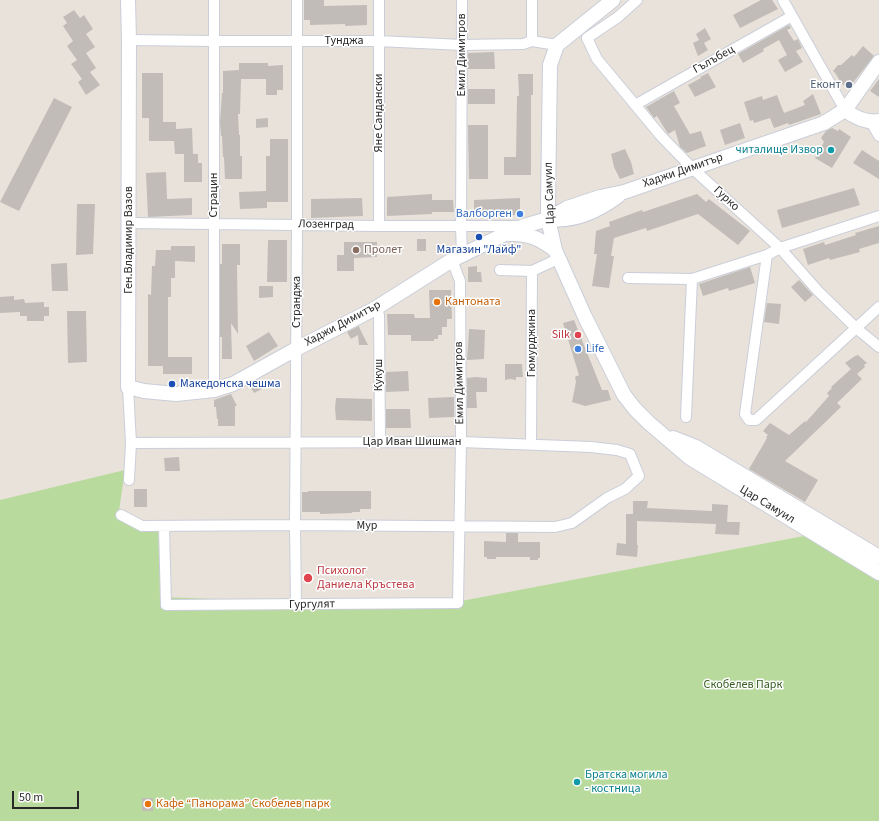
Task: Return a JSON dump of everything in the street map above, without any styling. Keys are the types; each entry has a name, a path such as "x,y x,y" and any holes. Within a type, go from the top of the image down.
{"street":[{"name":"Ген.Владимир Вазов","path":"128,0 128,387 131,443 129,480"},
{"name":"Страцин","path":"214,0 214,390"},
{"name":"Странджа","path":"296,605 297,0"},
{"name":"Яне Сандански","path":"379,0 379,226"},
{"name":"Емил Димитров","path":"458,603 461,442 460,281 457,258 461,225 462,0"},
{"path":"532,0 532,41"},
{"path":"557,45 613,0"},
{"name":"Гурко","path":"638,0 587,38 597,59 661,136 692,168 780,248 818,291 856,328 879,347"},
{"path":"783,0 845,110 850,114 875,121 879,136"},
{"name":"Гълъбец","path":"635,105 792,16"},
{"name":"Тунджа","path":"129,40 214,42 378,41 462,45 523,44 532,41 557,45"},
{"name":"Цар Самуил","path":"557,45 550,65 548,219 557,254 585,317 624,395 635,409 659,432 690,458 879,573"},
{"name":"Хаджи Димитър","path":"128,387 144,391 176,394 214,390 233,384 296,349 376,308 457,258 505,234 524,226 548,219 567,208 600,197 624,192 824,123 845,110 879,62"},
{"path":"628,278 692,279 767,255 780,248 879,216"},
{"name":"Лозенград","path":"129,223 524,226"},
{"path":"500,270 532,271 557,254 540,240 525,234 505,234"},
{"path":"767,255 745,414 749,420 756,420 879,308"},
{"name":"Гюмурджина","path":"531,444 532,271"},
{"path":"686,417 692,279"},
{"name":"Кукуш","path":"376,308 379,315 380,442"},
{"name":"Цар Самуил","path":"659,432 696,447 879,557"},
{"name":"Цар Иван Шишман","path":"131,443 461,442 591,447 617,450 630,454 639,476 625,489 607,498"},
{"name":"Мур","path":"121,515 142,526 295,525 555,528 572,523 607,498"},
{"name":"Гургулят","path":"164,526 166,605 458,603"}],"green space":[{"name":"Скобелев Парк","path":"125,470 119,511 158,526 161,597 301,602 456,602 804,536 855,560 879,575 879,821 0,821 0,500"}],"building":[{"path":"304,0 324,0 324,6 367,5 367,25 310,25 310,20 304,20"},
{"path":"761,0 772,0 778,9 740,28 733,15"},
{"path":"74,10 80,18 84,15 93,29 86,34 95,47 86,53 96,68 90,72 100,85 86,95 78,82 82,79 71,64 77,60 67,46 73,41 63,26 67,23 63,17"},
{"path":"789,25 791,28 787,30 794,41 798,39 802,48 796,51 803,62 785,72 778,60 787,55 779,40 743,63 738,54"},
{"path":"705,28 711,39 704,43 708,50 698,56 693,43 699,40 696,34"},
{"path":"863,46 874,56 848,89 841,83 833,71 838,65 841,65 852,55 854,57"},
{"path":"494,52 495,69 468,69 468,53"},
{"path":"239,63 268,63 268,66 283,65 283,90 277,90 277,95 266,95 266,79 241,79 240,114 238,114 240,156 242,156 242,179 225,179 220,122 223,93 223,71 239,70"},
{"path":"142,73 163,73 163,122 176,122 176,129 192,128 193,154 198,154 198,163 202,163 202,182 184,182 184,154 175,154 174,141 149,141 149,118 142,118"},
{"path":"708,73 716,87 695,97 688,85"},
{"path":"518,74 533,74 533,95 531,95 531,175 504,175 504,157 516,157 517,96 519,96"},
{"path":"879,79 879,97 870,91"},
{"path":"468,89 495,89 495,104 468,104"},
{"path":"674,91 680,103 674,106 690,134 701,131 706,146 687,153 680,147 675,130 668,134 657,116 654,118 646,107"},
{"path":"813,94 821,114 789,125 788,123 774,128 770,118 754,123 753,120 750,121 744,102 762,96 763,100 777,95 784,113 805,105 803,101"},
{"path":"54,98 72,107 19,211 0,202"},
{"path":"268,118 268,127 256,128 256,119"},
{"path":"740,123 745,138 725,145 720,130"},
{"path":"468,125 488,125 488,179 469,179"},
{"name":"читалище Извор","path":"832,128 838,131 839,129 851,137 832,168 815,158 824,142 821,138 826,131"},
{"path":"270,139 288,139 288,202 267,202 267,208 240,209 239,192 266,191 266,156 270,156"},
{"path":"625,149 631,162 634,174 620,179 614,167 611,154"},
{"path":"862,150 879,161 879,179 853,163"},
{"path":"166,172 167,199 192,198 192,215 148,217 146,173"},
{"path":"854,188 860,205 782,228 777,210"},
{"path":"432,194 432,200 453,200 454,212 432,212 432,214 387,216 387,197"},
{"path":"697,194 706,202 709,199 750,231 738,245 698,214 647,231 646,228 614,238 611,256 614,256 609,288 592,286 597,254 594,254 596,231 610,226 609,222 642,210 643,212"},
{"path":"362,198 363,216 311,218 311,199"},
{"path":"520,198 520,215 474,216 474,200"},
{"path":"77,204 95,204 93,254 76,255"},
{"path":"879,226 879,243 859,249 860,252 830,260 829,258 808,265 803,249 824,242 825,245 856,235 855,233"},
{"path":"417,239 426,239 426,251 417,251"},
{"path":"268,240 287,240 287,282 267,282"},
{"path":"344,242 377,242 377,257 354,258 354,271 337,271 337,255 344,255"},
{"path":"222,244 240,244 240,265 237,265 238,334 231,323 232,359 222,359 222,337 220,337 220,264 222,264"},
{"path":"171,246 195,246 195,262 175,261 175,278 171,278 171,297 168,297 168,357 192,357 192,374 163,374 163,366 148,366 148,294 151,295 152,266 155,266 156,250 171,250"},
{"path":"67,263 68,291 52,291 51,264"},
{"path":"477,266 477,272 481,272 482,282 468,282 468,267"},
{"path":"750,267 755,283 729,291 728,288 703,296 699,284"},
{"path":"799,280 813,295 805,302 791,287"},
{"path":"259,286 273,286 273,297 259,298"},
{"path":"429,290 451,290 452,319 447,319 447,327 442,327 442,335 438,335 438,339 434,339 434,341 411,341 411,335 388,335 387,314 414,314 415,318 430,318"},
{"path":"14,296 14,300 24,299 25,303 44,302 44,307 49,307 49,316 44,316 44,321 27,321 27,316 20,316 20,312 0,313 0,297"},
{"path":"767,303 781,304 779,324 764,322"},
{"path":"67,311 86,311 87,362 68,363"},
{"name":"Life","path":"574,320 602,390 608,390 611,400 585,406 572,402 576,382 575,377 579,375 563,323"},
{"path":"359,326 368,345 359,345 358,335 351,339 347,332"},
{"path":"469,329 485,330 484,359 467,360"},
{"path":"269,332 278,346 254,361 246,346"},
{"path":"858,355 867,363 864,365 865,367 857,374 862,379 837,403 841,407 785,461 818,480 805,502 749,469 767,438 766,437 768,435 763,431 770,423 789,435 805,421 806,422 829,396 827,393 832,388 831,387 851,369 845,363"},
{"path":"505,364 522,364 523,377 516,377 516,380 505,380"},
{"path":"408,371 409,391 386,392 386,372"},
{"path":"467,378 487,378 487,392 476,392 477,408 467,408"},
{"path":"258,380 262,389 254,393 249,385"},
{"path":"231,394 237,406 235,406 235,426 218,426 214,400"},
{"path":"454,397 454,417 429,418 428,398"},
{"path":"336,398 372,399 372,421 336,420"},
{"path":"386,409 410,409 411,428 386,428"},
{"path":"179,457 180,471 165,471 164,458"},
{"path":"134,489 147,489 147,507 134,507"},
{"path":"371,491 371,509 360,509 360,512 352,513 320,514 320,512 302,512 302,492"},
{"path":"633,501 648,501 647,508 712,511 712,504 728,505 727,522 740,522 739,535 715,534 716,524 637,521 637,557 616,555 617,543 626,544 626,514 633,514"},
{"path":"506,533 518,533 518,542 540,542 540,558 538,558 538,560 530,560 530,557 496,557 496,559 487,559 487,557 484,557 484,541 506,542"},
{"name":"Кафе “Панорама” Скобелев парк","path":"142,798 153,798 153,811 142,811"}],"place":[{"name":"Еконт","path":"849,85"},
{"name":"читалище Извор","path":"831,150"},
{"name":"Валборген","path":"520,214"},
{"name":"Магазин \"Лайф\"","path":"479,237"},
{"name":"Пролет","path":"356,250"},
{"name":"Кантоната","path":"437,302"},
{"name":"Silk","path":"578,335"},
{"name":"Life","path":"578,349"},
{"name":"Македонска чешма","path":"172,384"},
{"name":"Психолог Даниела Кръстева","path":"308,578"},
{"name":"Братска могила - костница","path":"577,782"},
{"name":"Кафе “Панорама” Скобелев парк","path":"148,804"}]}
